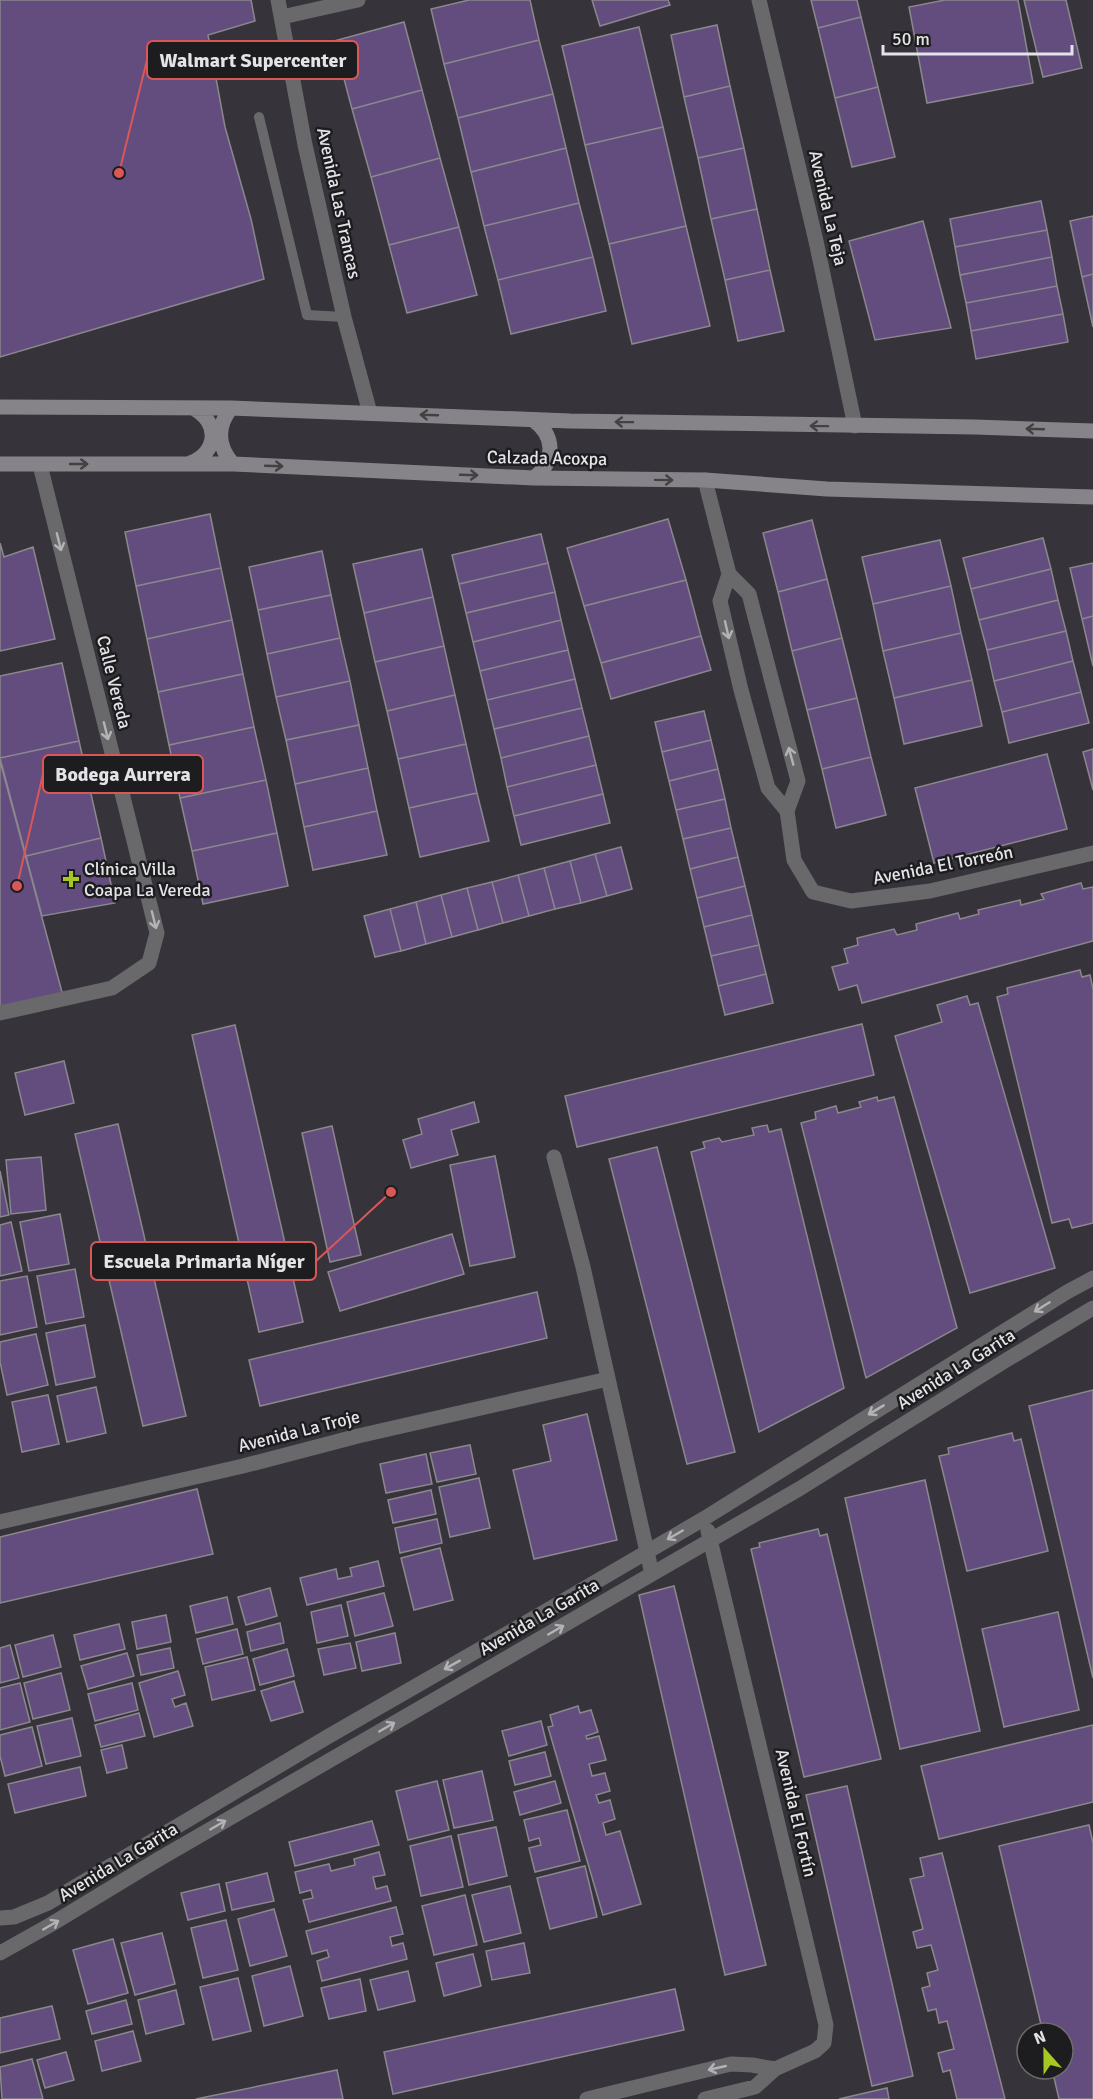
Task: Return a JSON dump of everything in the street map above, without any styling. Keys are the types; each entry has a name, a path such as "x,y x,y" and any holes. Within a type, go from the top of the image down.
{"main road":[{"name":"Calzada Acoxpa","path":"4,405 231,408 570,421 1093,431"},
{"path":"190,463 204,456 212,436 207,419 193,408"},
{"path":"231,408 220,436 224,451 233,464"},
{"path":"533,420 546,431 551,448 547,465 534,478"},
{"path":"565,478 556,465 553,448 558,433 570,421"},
{"name":"Calzada Acoxpa","path":"0,464 233,464 534,478 705,480 827,489 1093,497"}],"street":[{"name":"Avenida Las Trancas","path":"278,0 305,145 344,317 370,413"},
{"path":"282,17 358,0"},
{"name":"Avenida La Teja","path":"759,0 816,241 855,426"},
{"name":"Calle Vereda","path":"0,1013 112,988 149,963 157,933 40,465"},
{"name":"Avenida El Torreón","path":"705,480 729,573 749,594 798,781 787,812 794,860 813,892 851,901 930,891 1093,853"},
{"path":"729,573 720,601 741,690 768,788 787,812"},
{"path":"554,1157 583,1267 652,1574"},
{"name":"Avenida La Garita","path":"0,1918 14,1917 48,1903 329,1736 522,1626 705,1518 1093,1278"},
{"name":"Avenida La Garita","path":"0,1953 799,1489 1093,1308"},
{"name":"Avenida La Troje","path":"0,1522 608,1379"},
{"name":"Avenida El Fortín","path":"705,1518 826,2025 824,2043 815,2051 775,2069 755,2087 705,2099"},
{"path":"587,2099 731,2064 775,2069"}],"lane":[{"path":"259,117 307,315 344,317"}],"building":[{"path":"0,0 251,0 255,21 208,35 225,127 251,219 264,279 0,357"},
{"path":"469,0 530,0 539,40 444,64 431,9"},
{"path":"592,0 668,0 670,5 600,26"},
{"path":"811,0 857,0 861,17 818,28"},
{"path":"945,0 1018,0 1033,83 927,103 909,7"},
{"path":"1024,0 1066,0 1082,68 1043,77"},
{"path":"861,17 878,87 835,98 818,28"},
{"path":"404,22 422,90 352,109 334,41"},
{"path":"717,25 730,86 684,97 671,35"},
{"path":"639,27 663,127 585,145 562,46"},
{"path":"539,40 553,94 458,118 444,64"},
{"path":"730,86 744,148 698,158 684,97"},
{"path":"878,87 895,157 852,167 835,98"},
{"path":"422,90 440,158 371,177 352,109"},
{"path":"553,94 566,148 471,172 458,118"},
{"path":"663,127 686,226 609,244 585,145"},
{"path":"566,148 579,203 484,226 471,172"},
{"path":"744,148 757,209 711,219 698,158"},
{"path":"440,158 459,227 389,245 371,177"},
{"path":"1041,201 1047,230 955,247 950,219"},
{"path":"579,203 593,257 498,280 484,226"},
{"path":"757,209 770,270 725,280 711,219"},
{"path":"1093,216 1093,274 1082,277 1070,221"},
{"path":"923,221 951,328 875,340 849,241"},
{"path":"686,226 710,326 632,344 609,244"},
{"path":"459,227 477,295 407,313 389,245"},
{"path":"1047,230 1052,257 960,275 955,247"},
{"path":"593,257 606,311 511,334 498,280"},
{"path":"1052,257 1057,286 966,303 960,275"},
{"path":"770,270 784,331 738,341 725,280"},
{"path":"1093,274 1093,327 1082,277"},
{"path":"1057,286 1063,314 971,331 966,303"},
{"path":"1063,314 1068,342 976,359 971,331"},
{"path":"210,514 221,568 136,586 125,532"},
{"path":"668,519 686,580 584,606 567,548"},
{"path":"812,520 827,579 778,592 763,533"},
{"path":"541,534 548,563 459,584 452,555"},
{"path":"1043,538 1051,569 971,589 963,558"},
{"path":"940,540 951,586 873,604 862,557"},
{"path":"0,543 4,557 33,547 55,639 0,651"},
{"path":"422,549 433,597 364,613 353,564"},
{"path":"322,551 331,595 258,610 249,567"},
{"path":"548,563 555,592 466,613 459,584"},
{"path":"1093,563 1093,616 1082,619 1070,568"},
{"path":"221,568 232,620 147,639 136,586"},
{"path":"1051,569 1058,600 979,620 971,589"},
{"path":"827,579 842,638 792,651 778,592"},
{"path":"686,580 701,636 601,663 584,606"},
{"path":"951,586 961,633 883,651 873,604"},
{"path":"555,592 561,620 473,642 466,613"},
{"path":"331,595 340,638 267,654 258,610"},
{"path":"433,597 444,646 375,662 364,613"},
{"path":"1058,600 1066,631 987,650 979,620"},
{"path":"1093,616 1093,666 1082,619"},
{"path":"232,620 243,674 158,692 147,639"},
{"path":"561,620 568,650 480,671 473,642"},
{"path":"1066,631 1073,661 994,681 987,650"},
{"path":"961,633 972,680 894,698 883,651"},
{"path":"701,636 711,670 611,699 601,663"},
{"path":"340,638 350,681 276,697 267,654"},
{"path":"842,638 857,698 807,710 792,651"},
{"path":"444,646 455,695 387,711 375,662"},
{"path":"568,650 575,679 487,700 480,671"},
{"path":"1073,661 1081,692 1002,712 994,681"},
{"path":"62,663 79,741 0,758 0,676"},
{"path":"243,674 254,727 169,745 158,692"},
{"path":"575,679 582,708 494,729 487,700"},
{"path":"972,680 982,726 904,744 894,698"},
{"path":"350,681 359,725 286,740 276,697"},
{"path":"1081,692 1089,723 1009,743 1002,712"},
{"path":"455,695 466,744 398,759 387,711"},
{"path":"857,698 871,757 822,769 807,710"},
{"path":"582,708 589,736 501,758 494,729"},
{"path":"704,711 711,740 662,752 655,722"},
{"path":"359,725 368,768 295,784 286,740"},
{"path":"254,727 266,780 180,798 169,745"},
{"path":"589,736 596,765 507,787 501,758"},
{"path":"711,740 718,769 669,781 662,752"},
{"path":"79,741 101,838 26,856 0,758"},
{"path":"466,744 477,793 409,808 398,759"},
{"path":"1093,749 1093,790 1083,752"},
{"path":"1047,754 1067,829 934,863 915,788"},
{"path":"871,757 886,815 836,828 822,769"},
{"path":"0,761 63,996 0,1007"},
{"path":"596,765 603,794 514,816 507,787"},
{"path":"368,768 377,811 304,827 295,784"},
{"path":"718,769 725,799 676,810 669,781"},
{"path":"266,780 277,833 192,851 180,798"},
{"path":"477,793 489,841 420,857 409,808"},
{"path":"603,794 610,823 521,845 514,816"},
{"path":"725,799 731,828 683,839 676,810"},
{"path":"377,811 387,855 313,870 304,827"},
{"path":"731,828 738,857 690,869 683,839"},
{"path":"277,833 288,886 203,904 192,851"},
{"name":"Clínica Villa Coapa La Vereda","path":"101,838 115,903 42,916 26,856"},
{"path":"621,847 632,889 607,896 595,854"},
{"path":"595,854 607,896 581,903 570,861"},
{"path":"738,857 745,886 697,898 690,869"},
{"path":"570,861 581,903 555,909 544,868"},
{"path":"544,868 555,909 529,916 518,875"},
{"path":"518,875 529,916 503,923 492,882"},
{"path":"492,882 503,923 478,930 467,888"},
{"path":"1081,883 1083,889 1093,887 1093,941 862,1003 857,985 839,990 832,967 848,963 844,949 858,945 857,938 894,929 897,935 917,930 916,924 958,913 960,919 979,914 978,910 1020,900 1021,905 1044,899 1041,894"},
{"path":"745,886 752,915 704,927 697,898"},
{"path":"467,888 478,930 452,937 441,895"},
{"path":"441,895 452,937 426,944 416,902"},
{"path":"416,902 426,944 401,951 390,909"},
{"path":"390,909 401,951 375,957 364,916"},
{"path":"752,915 759,945 711,956 704,927"},
{"path":"759,945 766,974 718,986 711,956"},
{"path":"1080,970 1082,977 1090,975 1093,989 1093,1223 1072,1228 1069,1219 1052,1223 997,997 1008,994 1007,988"},
{"path":"766,974 773,1003 725,1015 718,986"},
{"path":"967,996 970,1005 978,1003 1055,1268 970,1293 895,1036 942,1022 937,1005"},
{"path":"862,1024 874,1075 577,1147 565,1096"},
{"path":"235,1025 303,1322 259,1332 192,1035"},
{"path":"64,1061 74,1103 25,1115 15,1073"},
{"path":"877,1097 878,1101 894,1097 957,1328 866,1378 801,1123 816,1119 815,1112 836,1106 838,1113 861,1107 859,1102"},
{"path":"474,1102 479,1122 451,1130 458,1155 411,1168 403,1140 422,1134 418,1119"},
{"path":"118,1124 186,1416 143,1426 75,1134"},
{"path":"767,1125 769,1132 781,1129 844,1388 759,1432 691,1152 705,1148 703,1142 719,1138 722,1142 754,1135 752,1128"},
{"path":"332,1126 361,1255 330,1262 302,1133"},
{"path":"657,1147 735,1452 687,1464 609,1159"},
{"path":"495,1156 515,1257 470,1266 450,1165"},
{"path":"41,1157 46,1210 11,1214 6,1160"},
{"path":"0,1171 9,1215 0,1217"},
{"path":"60,1214 69,1264 29,1271 20,1222"},
{"path":"11,1222 22,1271 0,1276 0,1225"},
{"path":"452,1234 464,1274 340,1311 328,1272"},
{"path":"75,1269 84,1317 46,1324 37,1276"},
{"path":"27,1276 37,1327 0,1335 0,1281"},
{"path":"537,1292 547,1338 260,1406 249,1360"},
{"path":"85,1325 95,1377 56,1385 46,1333"},
{"path":"36,1334 48,1385 7,1395 0,1362 0,1342"},
{"path":"96,1387 106,1433 67,1442 57,1396"},
{"path":"1093,1390 1093,1678 1029,1406"},
{"path":"48,1395 59,1444 22,1452 12,1402"},
{"path":"587,1414 617,1540 534,1559 513,1470 551,1461 543,1425"},
{"path":"1012,1433 1014,1441 1021,1439 1048,1551 967,1571 939,1456 949,1454 948,1448"},
{"path":"470,1445 476,1474 437,1482 430,1453"},
{"path":"426,1454 432,1484 386,1493 380,1464"},
{"path":"479,1478 490,1528 450,1537 439,1487"},
{"path":"925,1480 980,1731 900,1749 845,1498"},
{"path":"197,1489 213,1554 0,1603 0,1537"},
{"path":"431,1490 436,1514 393,1523 388,1500"},
{"path":"437,1519 442,1543 400,1553 395,1528"},
{"path":"818,1529 820,1536 827,1534 881,1759 804,1777 751,1549 760,1547 759,1543"},
{"path":"440,1548 453,1600 414,1610 401,1558"},
{"path":"378,1561 384,1586 307,1605 300,1578 336,1569 338,1579 352,1576 350,1568"},
{"path":"674,1586 766,1965 725,1975 639,1595"},
{"path":"270,1588 277,1616 246,1625 238,1597"},
{"path":"384,1593 393,1626 355,1636 347,1602"},
{"path":"227,1597 233,1624 196,1633 190,1606"},
{"path":"341,1605 348,1636 317,1643 311,1612"},
{"path":"1058,1612 1079,1710 1004,1727 982,1629"},
{"path":"166,1615 171,1642 137,1649 132,1622"},
{"path":"280,1623 284,1643 251,1651 247,1632"},
{"path":"119,1624 125,1649 80,1660 74,1635"},
{"path":"237,1629 243,1654 203,1664 197,1639"},
{"path":"395,1633 401,1663 362,1671 356,1642"},
{"path":"53,1635 61,1667 23,1677 15,1645"},
{"path":"350,1643 356,1668 324,1675 318,1649"},
{"path":"10,1645 19,1678 0,1683 0,1648"},
{"path":"170,1648 174,1668 141,1675 137,1655"},
{"path":"287,1649 294,1676 260,1685 253,1659"},
{"path":"127,1653 134,1676 88,1689 81,1666"},
{"path":"247,1657 255,1690 212,1700 205,1667"},
{"path":"178,1671 185,1695 172,1699 175,1707 186,1703 193,1726 154,1737 139,1683"},
{"path":"61,1673 70,1710 33,1719 24,1683"},
{"path":"294,1681 303,1712 271,1721 261,1691"},
{"path":"20,1683 30,1722 0,1730 0,1688"},
{"path":"132,1683 138,1710 95,1721 88,1694"},
{"path":"578,1706 580,1713 591,1710 598,1732 586,1736 587,1739 599,1736 606,1760 589,1764 592,1776 605,1773 610,1791 596,1795 599,1803 610,1800 615,1819 603,1823 606,1835 620,1831 641,1904 603,1915 548,1727 553,1726 550,1715"},
{"path":"139,1713 145,1736 101,1747 95,1725"},
{"path":"72,1718 81,1756 46,1764 37,1726"},
{"path":"541,1721 547,1745 509,1756 502,1731"},
{"path":"1093,1725 1093,1802 939,1839 921,1766"},
{"path":"32,1727 42,1766 5,1776 0,1756 0,1735"},
{"path":"122,1745 127,1768 107,1773 101,1750"},
{"path":"545,1752 551,1776 515,1785 509,1761"},
{"path":"80,1767 86,1796 15,1813 8,1784"},
{"path":"482,1771 493,1820 454,1828 443,1780"},
{"path":"437,1781 449,1830 408,1840 396,1791"},
{"path":"555,1781 561,1803 520,1815 514,1792"},
{"path":"847,1786 913,2076 872,2086 806,1795"},
{"path":"567,1810 580,1861 535,1872 529,1848 541,1845 539,1838 529,1841 524,1820"},
{"path":"372,1821 379,1845 295,1866 289,1842"},
{"path":"1089,1825 1093,1843 1093,2099 1059,2099 1055,2081 1075,2081 1075,2021 1040,2021 999,1846"},
{"path":"496,1827 507,1876 469,1885 458,1835"},
{"path":"451,1836 463,1887 421,1896 410,1846"},
{"path":"379,1852 385,1875 373,1877 376,1889 387,1886 391,1901 309,1922 303,1900 313,1898 311,1890 300,1893 295,1872 329,1864 331,1871 355,1865 354,1859"},
{"path":"942,1853 1005,2099 957,2099 950,2070 943,2072 938,2053 954,2049 947,2021 939,2023 936,2009 928,2011 922,1988 930,1986 927,1973 938,1970 931,1945 917,1948 913,1932 923,1929 910,1879 924,1876 920,1858"},
{"path":"585,1866 597,1917 550,1929 537,1878"},
{"path":"267,1873 274,1901 232,1910 226,1883"},
{"path":"219,1884 225,1911 188,1920 181,1893"},
{"path":"510,1886 521,1933 484,1942 472,1895"},
{"path":"465,1895 477,1945 434,1955 422,1906"},
{"path":"396,1907 403,1934 390,1937 392,1946 403,1943 407,1959 322,1981 317,1961 329,1957 327,1950 312,1954 306,1931"},
{"path":"274,1909 287,1956 250,1966 238,1919"},
{"path":"226,1920 238,1970 203,1978 191,1928"},
{"path":"162,1933 175,1984 135,1995 121,1943"},
{"path":"113,1939 128,1993 88,2004 73,1950"},
{"path":"524,1943 530,1973 492,1980 486,1951"},
{"path":"473,1954 481,1986 444,1996 436,1963"},
{"path":"290,1966 303,2016 264,2026 252,1976"},
{"path":"408,1971 415,2001 378,2010 370,1980"},
{"path":"238,1978 251,2031 213,2040 200,1987"},
{"path":"360,1979 366,2011 329,2019 321,1988"},
{"path":"675,1989 684,2030 393,2094 384,2052"},
{"path":"176,1990 184,2024 146,2034 138,2000"},
{"path":"126,2000 132,2024 92,2034 86,2011"},
{"path":"52,2006 60,2039 0,2053 0,2018"},
{"path":"133,2031 141,2061 102,2071 95,2041"},
{"path":"66,2052 74,2080 45,2088 37,2060"},
{"path":"32,2059 43,2099 2,2099 0,2067"},
{"path":"337,2070 343,2099 196,2099"},
{"path":"887,2088 889,2099 839,2099"}],"place":[{"name":"Walmart Supercenter","path":"119,173"},
{"name":"Clínica Villa Coapa La Vereda","path":"71,879"},
{"name":"Bodega Aurrera","path":"17,886"},
{"name":"Escuela Primaria Níger","path":"391,1192"}]}
